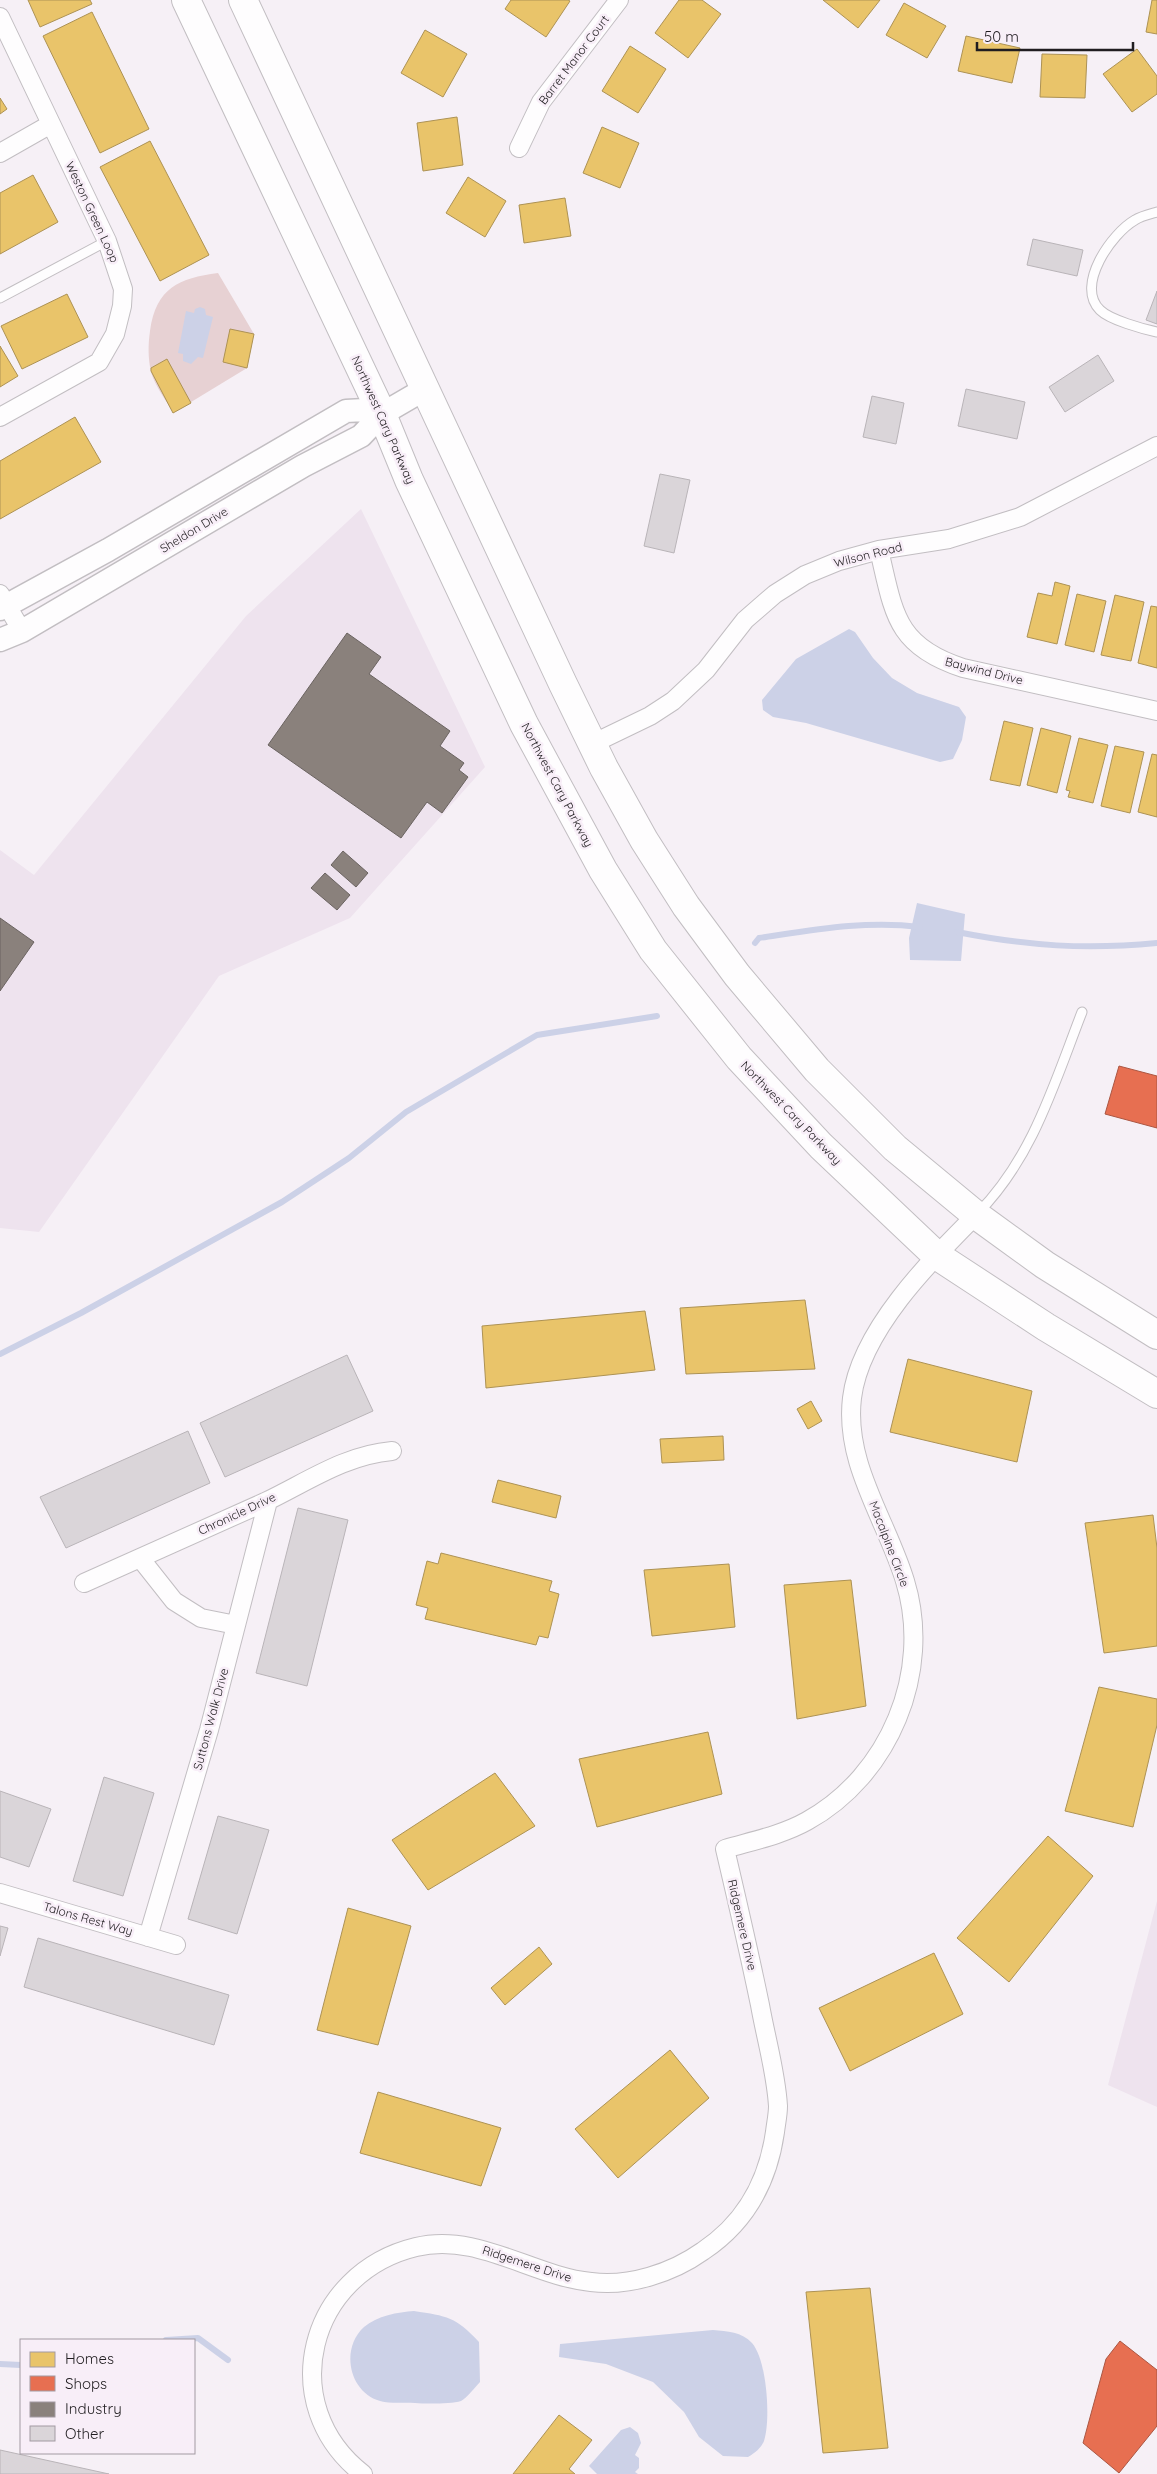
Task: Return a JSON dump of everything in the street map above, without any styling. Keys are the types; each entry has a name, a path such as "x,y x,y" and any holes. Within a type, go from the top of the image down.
{"main road":[{"name":"Northwest Cary Parkway","path":"186,0 382,414 409,480 524,724 603,870 653,950 739,1058 821,1146 936,1255 1046,1327 1157,1394"},
{"path":"243,0 592,744 644,840 686,906 766,1012 817,1070 894,1148 976,1215 1045,1265 1157,1335"}],"street":[{"name":"Barret Manor Court","path":"519,148 541,102 618,0"},
{"name":"Weston Green Loop","path":"0,17 107,241 123,289 120,320 109,348 99,362 0,417"},
{"path":"0,153 52,124"},
{"name":"Sheldon Drive","path":"0,640 22,631 294,471 361,436 382,414 425,389"},
{"path":"22,631 2,603 108,550 346,411 365,410 382,414"},
{"name":"Wilson Road","path":"592,744 650,716 673,701 706,670 745,620 775,594 805,575 839,561 880,550 949,539 1020,516 1157,446"},
{"name":"Baywind Drive","path":"880,550 894,610 905,632 924,652 939,660 963,668 1157,711"},
{"name":"Macalpine Circle","path":"725,1849 789,1829 806,1822 831,1806 867,1771 897,1723 911,1670 913,1629 910,1605 906,1582 854,1451 851,1423 852,1398 858,1370 868,1346 901,1298 936,1255 976,1215"},
{"name":"Chronicle Drive","path":"84,1583 268,1501 340,1464 370,1454 392,1451"},
{"name":"Suttons Walk Drive","path":"148,1936 209,1730 268,1501"},
{"path":"140,1558 174,1600 201,1618 236,1625"},
{"name":"Ridgemere Drive","path":"363,2474 340,2452 321,2424 314,2386 314,2359 318,2334 335,2298 369,2266 414,2247 437,2243 456,2244 474,2247 556,2276 592,2282 629,2281 679,2266 717,2242 750,2206 771,2159 778,2109 774,2070 725,1849"},
{"name":"Talons Rest Way","path":"0,1892 176,1945"}],"lane":[{"path":"1157,212 1135,220 1115,238 1101,256 1092,287 1093,298 1100,310 1115,318 1157,332"},
{"path":"0,298 107,241"},
{"path":"976,1215 994,1196 1033,1137 1082,1012"}],"shaded area":[{"path":"218,273 254,334 247,368 173,413 151,372 149,346 153,316 164,295 181,282"},
{"path":"361,509 485,767 350,918 219,976 39,1232 0,1228 0,850 34,875 246,616"},
{"path":"1157,1901 1157,2107 1108,2085"}],"water":[{"path":"200,307 205,309 206,315 213,317 203,358 198,357 191,364 183,361 183,354 178,353 186,311 194,313 195,309"},
{"path":"849,629 855,632 873,658 892,678 917,693 959,707 966,717 962,740 953,759 940,762 806,723 773,717 763,710 762,700 796,659"},
{"path":"917,903 965,914 961,961 910,960 909,938"},
{"path":"414,2311 435,2314 450,2319 464,2327 479,2342 480,2382 461,2401 432,2404 384,2402 369,2396 361,2389 355,2379 351,2369 350,2358 352,2347 364,2327 388,2315"},
{"path":"713,2330 744,2336 752,2343 761,2363 766,2390 766,2431 761,2446 748,2457 723,2456 699,2437 684,2412 653,2382 606,2364 559,2357 560,2344"},
{"path":"630,2427 638,2433 641,2443 635,2455 639,2458 639,2468 635,2472 638,2474 597,2474 589,2466 621,2430"}],"building: Homes":[{"path":"28,0 90,0 92,4 40,27"},
{"path":"511,0 570,1 546,37 505,9"},
{"path":"679,0 702,0 721,14 688,58 655,33"},
{"path":"823,0 880,0 858,28"},
{"path":"1152,0 1157,0 1157,34 1146,32"},
{"path":"904,3 946,26 927,58 886,35"},
{"path":"92,12 149,129 100,153 43,36"},
{"path":"425,30 467,54 443,97 401,73"},
{"path":"966,36 1020,48 1012,83 958,71"},
{"path":"630,46 666,69 638,113 602,91"},
{"path":"1137,49 1157,76 1157,94 1132,112 1103,74"},
{"path":"1042,54 1087,55 1085,98 1040,97"},
{"path":"0,98 7,109 0,114"},
{"path":"457,117 463,165 423,171 417,123"},
{"path":"602,127 639,143 620,188 583,173"},
{"path":"150,141 209,255 160,281 100,167"},
{"path":"33,175 58,222 0,254 0,193"},
{"path":"468,177 506,201 485,237 446,213"},
{"path":"565,198 571,236 524,243 519,205"},
{"path":"67,294 88,337 22,369 1,326"},
{"path":"230,329 254,334 247,368 223,362"},
{"path":"0,346 18,376 0,387"},
{"path":"167,359 191,403 173,413 151,371 151,368"},
{"path":"75,417 101,462 0,519 0,461"},
{"path":"1055,582 1070,586 1057,644 1027,637 1038,593 1052,596"},
{"path":"1077,594 1106,601 1094,652 1065,645"},
{"path":"1115,595 1144,602 1131,661 1101,655"},
{"path":"1151,606 1157,607 1157,668 1138,663"},
{"path":"1004,721 1033,728 1020,786 990,780"},
{"path":"1041,728 1071,736 1057,793 1027,785"},
{"path":"1079,738 1108,745 1093,803 1068,797 1070,791 1066,790"},
{"path":"1115,746 1144,752 1130,813 1101,806"},
{"path":"1152,754 1157,755 1157,817 1138,812"},
{"path":"805,1300 815,1369 686,1374 680,1308"},
{"path":"645,1311 655,1370 486,1388 482,1326"},
{"path":"908,1359 1032,1391 1017,1462 890,1432"},
{"path":"811,1401 822,1421 808,1429 797,1409"},
{"path":"723,1436 724,1460 662,1463 660,1439"},
{"path":"498,1480 561,1496 556,1518 492,1502"},
{"path":"1153,1515 1157,1548 1157,1646 1104,1653 1085,1523"},
{"path":"441,1553 552,1581 549,1591 559,1594 548,1638 539,1636 536,1645 425,1619 428,1608 416,1605 427,1561 438,1564"},
{"path":"729,1564 735,1627 652,1636 644,1570"},
{"path":"851,1580 866,1706 797,1719 784,1585"},
{"path":"1099,1687 1157,1699 1157,1725 1133,1827 1065,1811"},
{"path":"708,1732 722,1794 597,1827 579,1759"},
{"path":"495,1773 535,1826 428,1890 392,1840"},
{"path":"1048,1836 1093,1876 1009,1982 957,1938"},
{"path":"348,1908 411,1926 378,2045 317,2030"},
{"path":"539,1947 552,1964 505,2005 491,1988"},
{"path":"934,1953 963,2014 850,2071 819,2008"},
{"path":"670,2050 709,2098 618,2178 575,2129"},
{"path":"378,2092 501,2128 481,2186 360,2153"},
{"path":"870,2288 888,2448 823,2453 806,2292"},
{"path":"559,2415 592,2440 569,2469 575,2474 513,2474"}],"building: Shops":[{"path":"1119,1066 1157,1076 1157,1128 1105,1114"},
{"path":"1120,2341 1157,2370 1157,2426 1119,2473 1083,2443 1106,2359"}],"building: Industry":[{"path":"347,633 381,657 369,674 450,731 440,746 464,763 459,770 468,777 442,813 427,802 401,838 268,745"},
{"path":"343,851 368,873 356,887 331,865"},
{"path":"325,873 350,895 337,910 311,888"},
{"path":"0,918 34,942 0,991"}],"building: Other":[{"path":"1033,239 1083,250 1077,276 1027,265"},
{"path":"1157,291 1157,324 1146,320"},
{"path":"1098,355 1114,381 1065,412 1049,387"},
{"path":"966,389 1025,402 1017,439 958,426"},
{"path":"872,396 904,403 896,444 863,437"},
{"path":"660,474 690,480 674,553 644,546"},
{"path":"347,1355 373,1411 225,1477 200,1423"},
{"path":"188,1431 210,1483 66,1548 40,1497"},
{"path":"298,1508 348,1520 307,1686 256,1673"},
{"path":"104,1777 154,1793 123,1896 73,1881"},
{"path":"0,1791 51,1809 29,1867 0,1857"},
{"path":"218,1816 269,1830 237,1934 188,1919"},
{"path":"0,1926 8,1928 0,1956"},
{"path":"38,1938 229,1995 214,2045 24,1987"},
{"path":"0,2450 109,2474 0,2474"}],"waterway":[{"path":"755,943 759,938 839,927 860,925 920,927"},
{"path":"957,932 1008,941 1057,945 1105,946 1157,943"},
{"path":"0,1354 81,1313 282,1202 349,1158 406,1112 537,1035 657,1016"},
{"path":"182,2339 198,2338 228,2360"},
{"path":"0,2364 20,2365"}]}
